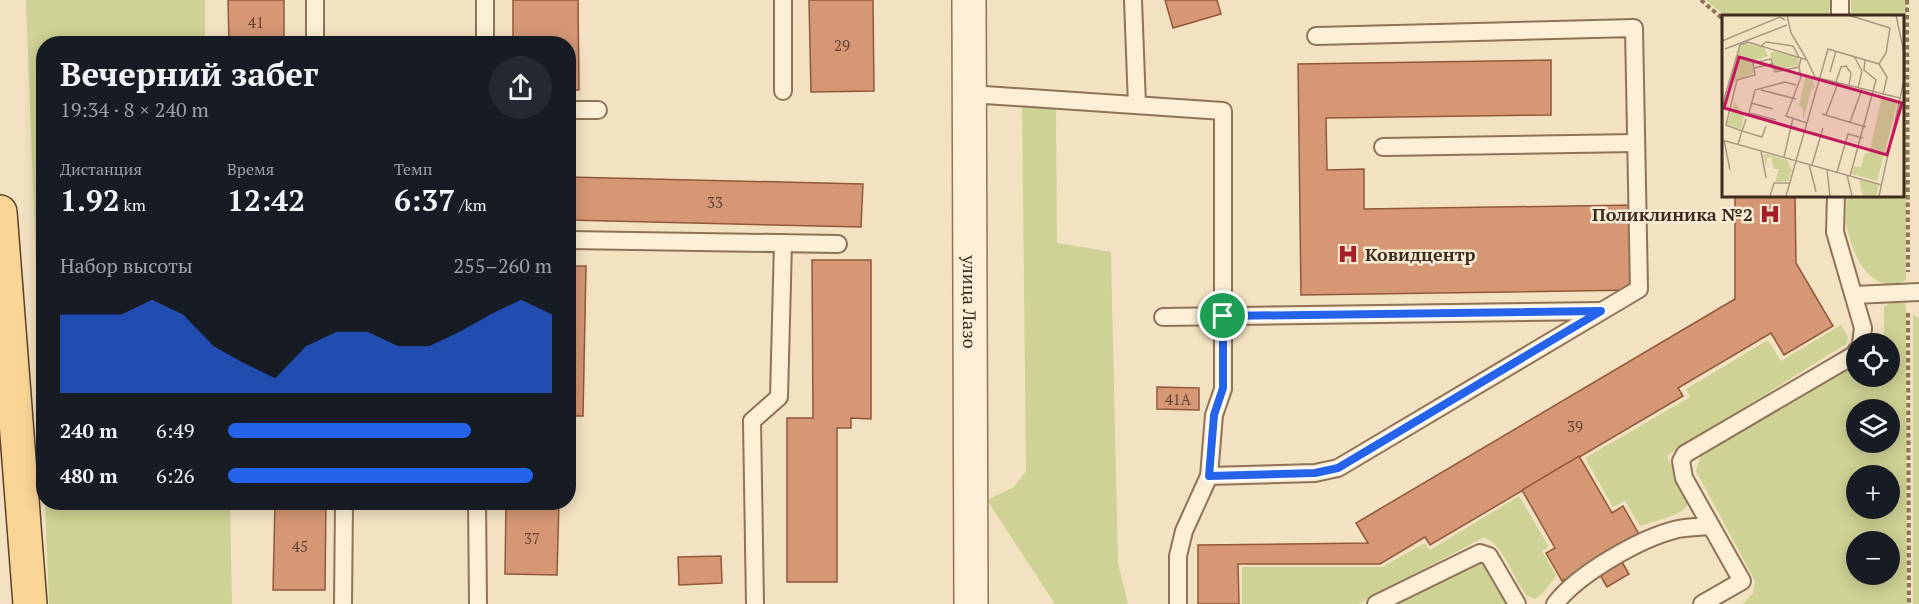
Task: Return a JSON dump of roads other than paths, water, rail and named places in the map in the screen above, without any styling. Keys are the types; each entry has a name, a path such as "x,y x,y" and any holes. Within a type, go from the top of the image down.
{"main road":[{"path":"0,212 30,604"}],"street":[{"name":"улица Лазо","path":"969,0 971,604"}],"lane":[{"path":"315,0 315,36"},
{"path":"485,0 485,36"},
{"path":"783,0 783,91"},
{"path":"1133,0 1137,105"},
{"path":"1209,476 1315,473 1338,468 1639,289 1634,28 1316,36"},
{"path":"970,94 1223,111 1223,388 1214,415 1209,476 1184,531 1180,548 1178,604"},
{"path":"576,110 598,110"},
{"path":"1383,147 1636,143"},
{"path":"1836,196 1835,232 1863,328 1862,333"},
{"path":"576,240 838,244"},
{"path":"755,604 753,421 779,397 783,243"},
{"path":"1854,295 1919,291"},
{"path":"1163,317 1601,311"},
{"path":"1701,604 1742,581 1682,471 1681,460 1685,454 1846,360"},
{"path":"343,604 344,510"},
{"path":"477,510 478,604"},
{"path":"1554,604 1570,585 1642,543 1679,529 1711,526"},
{"path":"1376,604 1480,553 1489,556 1517,604"}],"place":[{"name":"Поликлиника №2","path":"1770,214"},
{"name":"Ковидцентр","path":"1348,254"}]}
